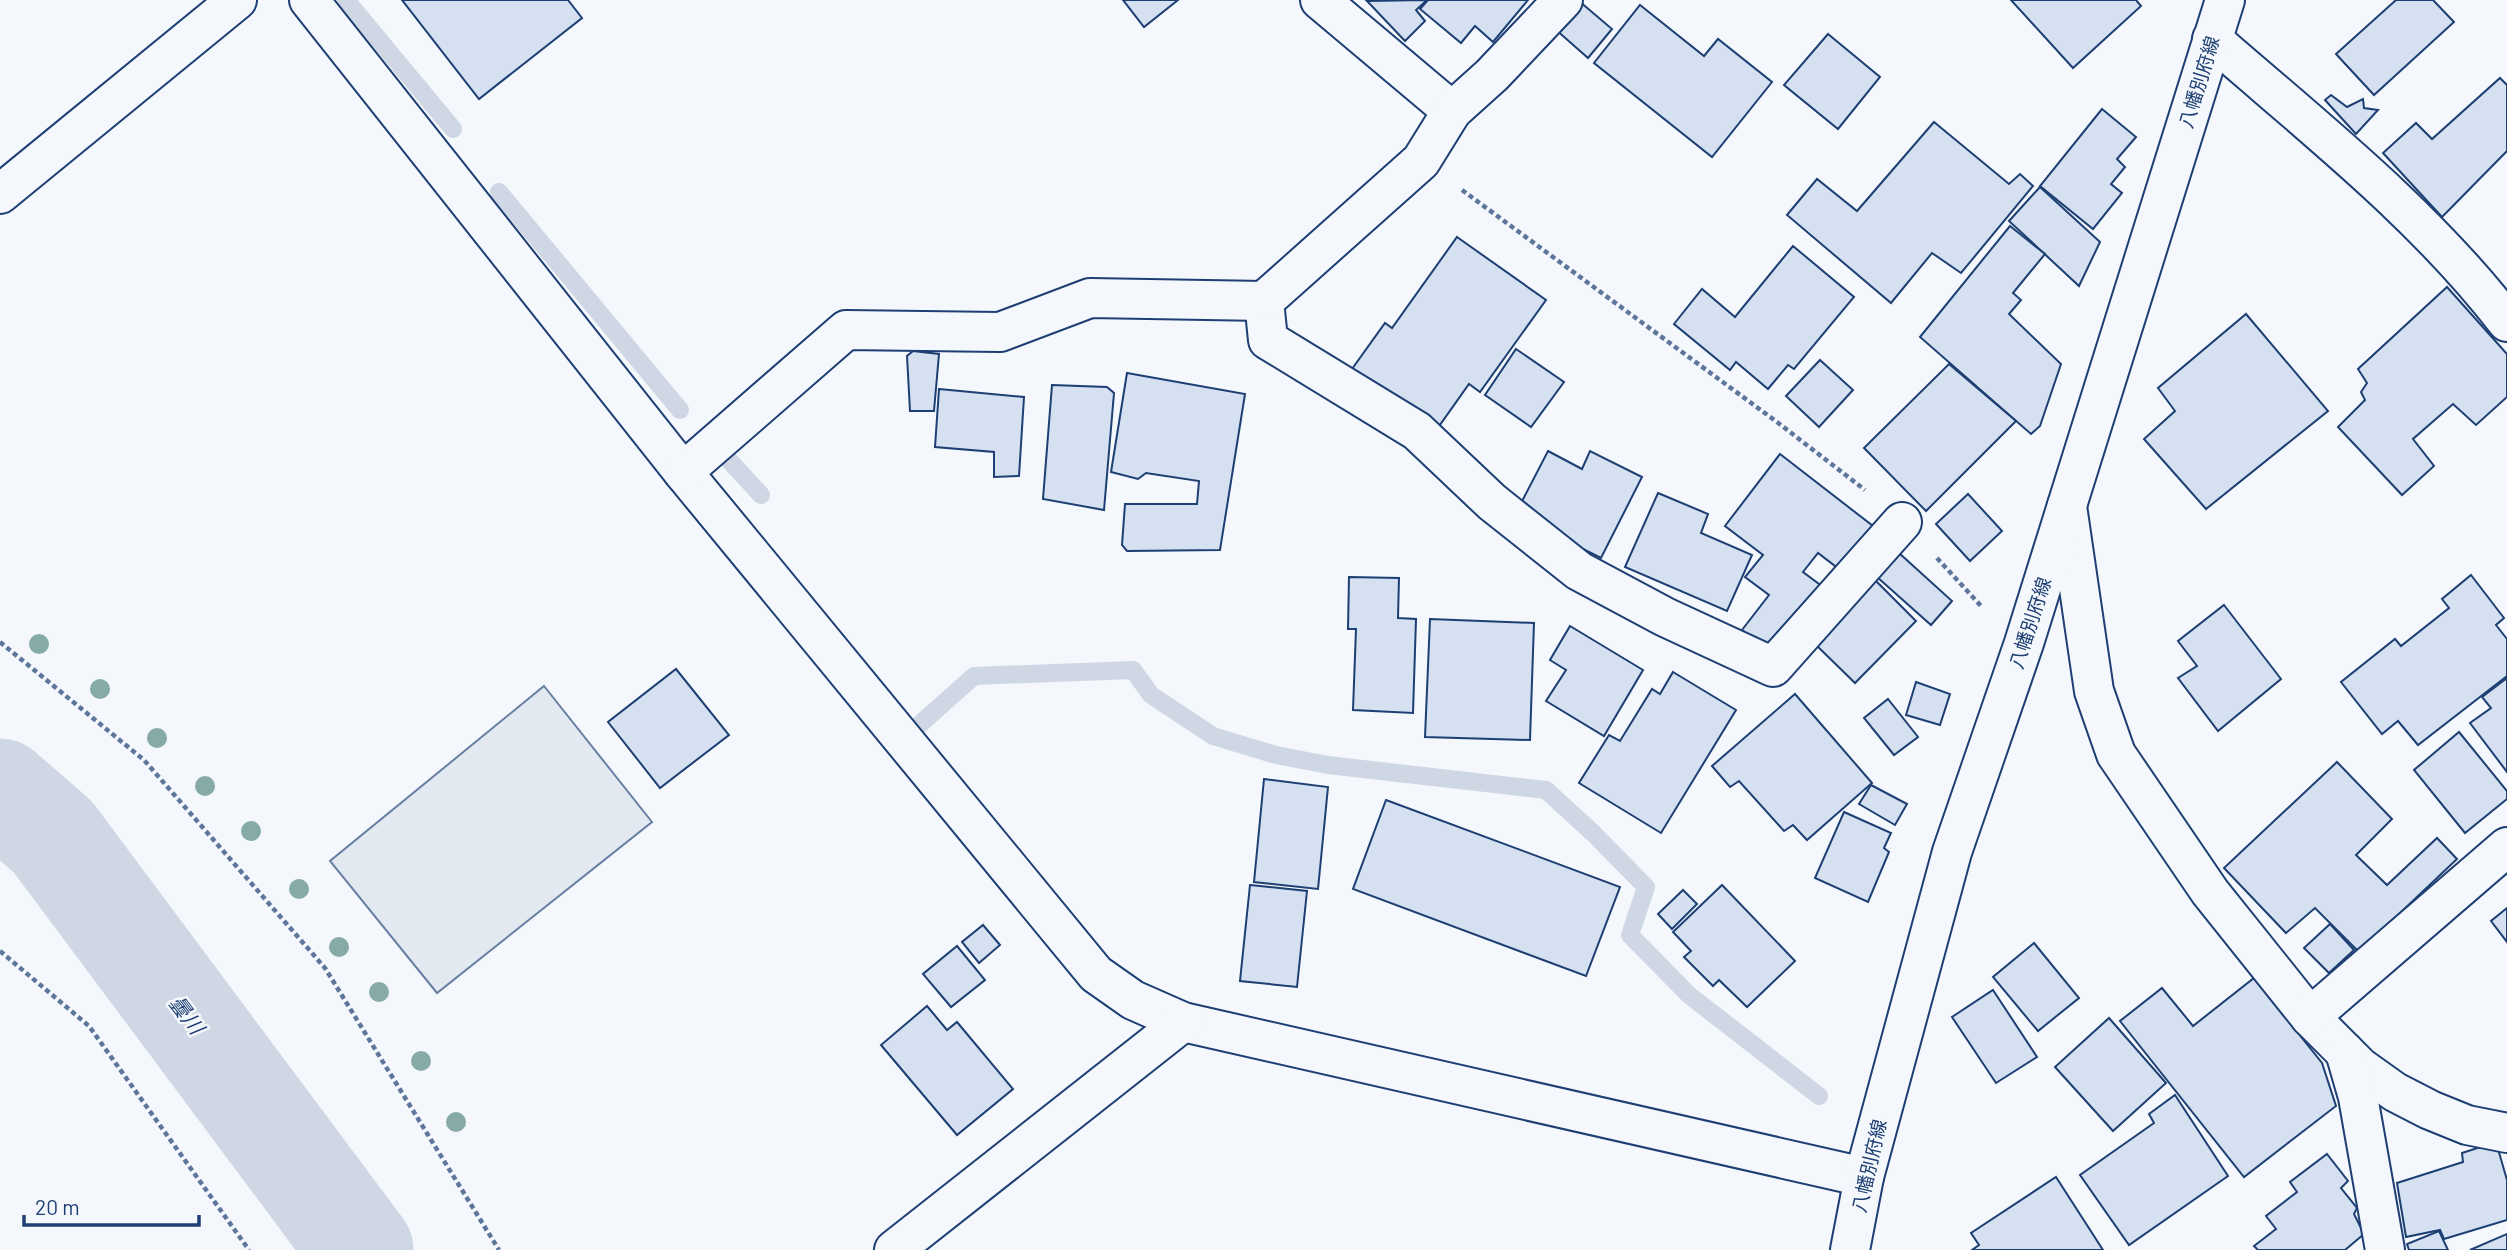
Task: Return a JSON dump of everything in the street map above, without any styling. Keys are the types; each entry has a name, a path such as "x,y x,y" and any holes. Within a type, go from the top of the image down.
{"street":[{"path":"0,194 237,0"},
{"path":"309,0 683,472 1096,974 1133,1000 1183,1022 1864,1177"},
{"path":"1320,0 1452,111"},
{"path":"683,472 846,330 1000,332 1090,298 1264,301 1421,161 1452,111 1492,75 1563,0"},
{"name":"八幡別府線","path":"1850,1250 1864,1177 1952,852 2021,652 2225,0"},
{"path":"2212,39 2374,180 2478,284 2507,322"},
{"path":"1264,301 1268,341 1417,431 1492,502 1579,570 1665,617 1773,667 1902,522"},
{"path":"2067,506 2094,691 2116,754 2210,892 2310,1017 2360,1067 2395,1092 2430,1110 2468,1125 2507,1133"},
{"path":"2310,1017 2507,847"},
{"path":"894,1250 1183,1022"},
{"path":"2345,1052 2358,1097 2385,1250"}],"path":[{"path":"1421,161 1883,503 1968,591 2021,652"},
{"path":"0,642 144,760 325,968 499,1250"},
{"path":"0,951 89,1026 249,1250"}],"shaded area":[{"path":"544,686 652,822 437,993 330,861"}],"building":[{"path":"402,0 568,0 582,18 479,99"},
{"path":"1123,0 1178,0 1144,27"},
{"path":"1427,0 1416,10 1425,21 1405,41 1367,1"},
{"path":"1428,0 1528,0 1493,42 1475,26 1461,43 1420,9"},
{"path":"2011,0 2136,0 2141,6 2073,68"},
{"path":"2396,0 2433,0 2454,22 2374,95 2336,54"},
{"path":"1579,1 1612,29 1588,58 1555,29"},
{"path":"1640,5 1704,56 1718,39 1772,82 1712,157 1594,63"},
{"path":"1828,34 1880,77 1838,129 1784,85"},
{"path":"2500,78 2507,85 2507,151 2442,217 2383,153 2416,123 2432,139"},
{"path":"2331,95 2347,107 2363,99 2364,108 2378,110 2356,134 2325,100"},
{"path":"2102,109 2136,137 2117,159 2125,167 2111,184 2122,193 2093,229 2040,186"},
{"path":"1934,122 2009,184 2020,174 2033,186 1961,273 1932,253 1891,303 1787,215 1817,179 1857,211"},
{"path":"2040,187 2100,242 2079,286 2009,221"},
{"path":"2010,226 2045,254 2013,293 2021,300 2009,314 2061,364 2040,426 2031,434 1920,337"},
{"path":"1457,237 1546,300 1480,392 1469,384 1437,429 1352,369 1385,323 1392,328"},
{"path":"1793,246 1854,297 1794,369 1788,365 1768,389 1736,362 1730,370 1674,324 1702,289 1735,317"},
{"path":"2447,287 2507,354 2507,397 2476,425 2453,404 2413,439 2434,466 2402,495 2338,427 2365,400 2361,392 2367,383 2358,369"},
{"path":"2246,314 2328,411 2206,509 2144,439 2175,411 2158,388"},
{"path":"1516,349 1564,382 1531,427 1485,395"},
{"path":"913,351 939,354 934,411 910,411 907,356"},
{"path":"1820,360 1853,390 1819,427 1786,396"},
{"path":"1949,364 2016,421 1926,511 1864,448"},
{"path":"1127,373 1245,394 1220,550 1127,551 1122,545 1125,504 1197,504 1199,481 1146,473 1138,479 1111,472"},
{"path":"1052,385 1107,387 1114,393 1104,510 1043,499"},
{"path":"939,389 1024,397 1019,476 994,477 994,452 935,447"},
{"path":"1548,451 1582,469 1590,451 1642,477 1601,558 1545,530 1549,522 1519,507"},
{"path":"1780,454 1882,533 1848,576 1818,553 1803,572 1827,590 1775,656 1742,630 1769,595 1745,577 1763,555 1725,526"},
{"path":"1658,493 1708,514 1701,533 1752,555 1727,611 1625,567"},
{"path":"1968,494 2002,531 1970,561 1936,524"},
{"path":"1899,553 1952,601 1931,625 1877,577"},
{"path":"2471,575 2504,618 2496,625 2507,639 2507,676 2418,745 2398,721 2382,734 2341,682 2395,639 2401,646 2449,608 2442,599"},
{"path":"1349,577 1399,578 1398,618 1416,619 1413,713 1353,710 1356,629 1348,629"},
{"path":"1875,580 1916,621 1855,683 1813,642"},
{"path":"2224,605 2281,679 2218,731 2178,678 2197,666 2178,641"},
{"path":"1430,619 1534,623 1530,740 1425,737"},
{"path":"1570,626 1643,670 1604,736 1546,701 1566,670 1550,660"},
{"path":"676,669 729,735 660,788 608,722"},
{"path":"1673,672 1736,710 1661,833 1579,783 1609,735 1620,741 1652,689 1660,694"},
{"path":"2507,678 2507,772 2470,723 2491,708 2482,697"},
{"path":"1916,682 1950,694 1940,725 1906,715"},
{"path":"1795,694 1872,783 1807,840 1793,825 1784,831 1739,781 1730,787 1712,766"},
{"path":"1888,699 1918,737 1894,755 1864,718"},
{"path":"2459,732 2507,791 2507,799 2465,833 2414,770"},
{"path":"2337,762 2392,819 2356,855 2387,885 2437,838 2457,859 2359,952 2315,908 2286,933 2224,868"},
{"path":"1264,779 1328,787 1318,889 1254,882"},
{"path":"1871,785 1907,804 1895,825 1859,804"},
{"path":"1386,800 1620,887 1586,976 1353,889"},
{"path":"1844,812 1891,833 1884,848 1889,852 1868,902 1815,878"},
{"path":"1250,885 1307,891 1297,987 1240,981"},
{"path":"1722,885 1795,961 1747,1007 1719,980 1713,986 1684,957 1691,951 1673,932"},
{"path":"1683,890 1697,904 1672,929 1658,914"},
{"path":"2507,908 2507,942 2491,921"},
{"path":"2330,924 2354,950 2329,973 2304,948"},
{"path":"983,925 1000,945 979,963 962,942"},
{"path":"2034,943 2079,998 2038,1031 1993,977"},
{"path":"957,946 985,980 951,1007 923,974"},
{"path":"2254,978 2322,1063 2336,1106 2244,1177 2120,1021 2162,988 2193,1026"},
{"path":"1993,990 2037,1057 1996,1083 1952,1017"},
{"path":"927,1006 947,1030 957,1022 1013,1089 957,1135 881,1045"},
{"path":"2109,1018 2166,1083 2113,1131 2055,1067"},
{"path":"2175,1095 2228,1176 2129,1245 2080,1175 2154,1123 2149,1114"},
{"path":"2496,1142 2507,1180 2507,1220 2444,1239 2440,1230 2406,1237 2397,1183 2463,1162 2462,1153"},
{"path":"2327,1154 2348,1181 2341,1188 2357,1208 2354,1214 2364,1234 2345,1250 2258,1250 2254,1246 2276,1229 2266,1216 2297,1192 2290,1182"},
{"path":"2056,1177 2103,1250 1972,1250 1979,1245 1971,1233"},
{"path":"2439,1231 2448,1250 2409,1250 2407,1244"},
{"path":"2507,1234 2507,1250 2470,1250"}],"waterway":[{"path":"346,0 453,129"},
{"path":"499,192 680,410"},
{"path":"727,458 761,495"},
{"path":"918,726 974,676 1133,670 1151,695 1213,736 1276,755 1328,765 1546,790 1646,887 1630,935 1689,995 1819,1096"},
{"name":"曇川","path":"0,791 53,837 361,1250"}]}
